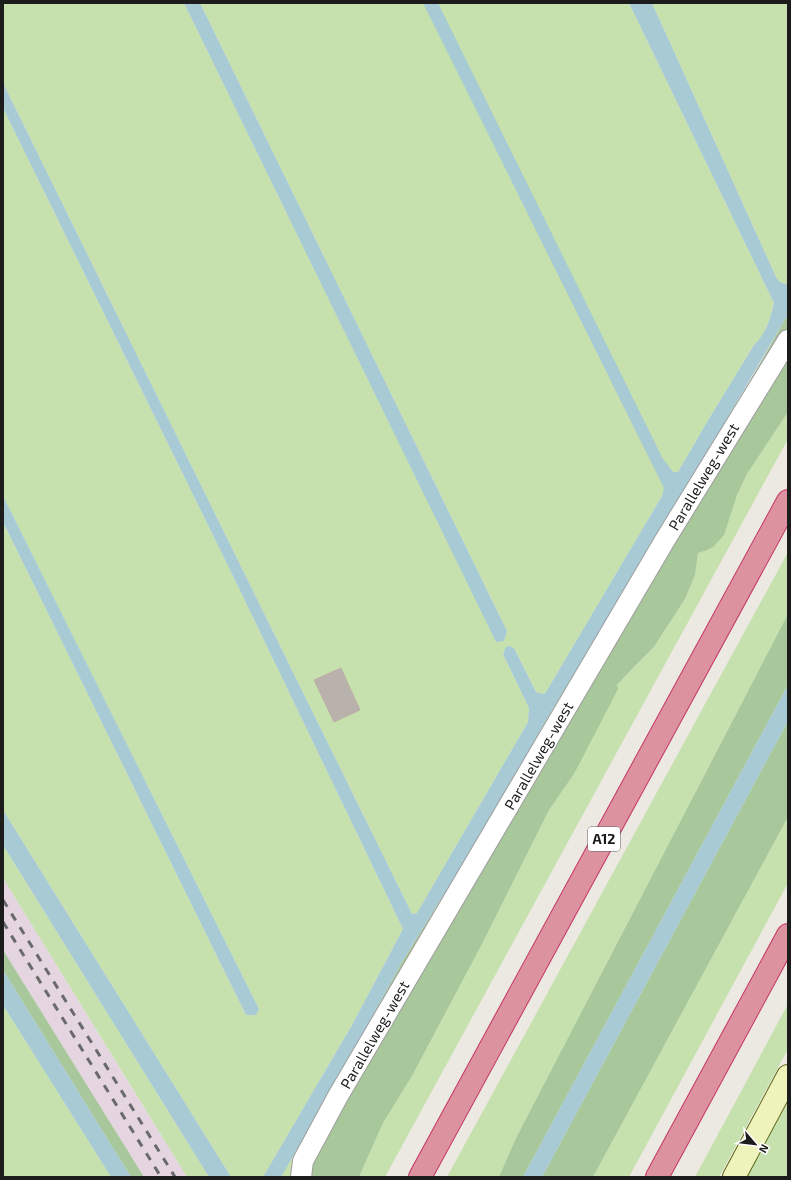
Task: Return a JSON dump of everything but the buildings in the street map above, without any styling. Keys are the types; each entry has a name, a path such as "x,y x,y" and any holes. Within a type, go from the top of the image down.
{"highway":[{"name":"A12","path":"420,1177 788,501"},
{"path":"657,1177 788,935"}],"main road":[{"path":"734,1177 788,1076"}],"street":[{"name":"Parallelweg-west","path":"301,1177 303,1161 338,1096 665,540 788,340"}],"shaded area":[{"path":"3,878 187,1177 144,1177 3,950"}],"green space":[{"path":"3,3 184,3 496,641 504,641 507,631 200,3 629,3 774,303 765,331 754,345 707,422 544,694 536,692 514,648 504,650 503,654 529,708 528,722 417,913 412,914 3,83"},
{"path":"652,3 788,3 788,284 784,284 776,277"},
{"path":"3,108 235,580 403,929 352,1025 263,1177 231,1177 3,810 3,522 246,1015 256,1015 259,1009 3,496"},
{"path":"788,314 788,412 747,474 737,495 724,535 713,547 698,553 695,575 685,599 654,647 617,685 618,689 574,774 549,810 481,946 412,1076 383,1123 359,1177 309,1177 311,1125 347,1063 403,960 480,836 553,708 751,379"},
{"path":"788,412 788,439 385,1177 359,1177 383,1123 412,1076 481,946 549,810 574,774 617,685 654,647 685,599 695,575 698,553 705,551 737,495 747,474"},
{"path":"788,552 788,614 516,1138 499,1177 447,1177"},
{"path":"788,614 788,685 523,1177 499,1177 516,1138"},
{"path":"788,721 788,817 593,1177 542,1177"},
{"path":"788,817 788,883 629,1177 593,1177"},
{"path":"3,845 209,1177 187,1177 3,878"},
{"path":"3,950 144,1177 131,1177 3,970"},
{"path":"788,1004 788,1049 719,1177 695,1177"},
{"path":"3,1005 111,1177 3,1177"},
{"path":"788,1101 788,1177 747,1177"},
{"path":"311,1126 309,1177 281,1177 283,1172"}],"water":[{"path":"184,3 200,3 507,631 504,641 496,642"},
{"path":"423,3 438,3 663,459 673,472 678,472 754,345 765,331 774,303 629,3 652,3 776,277 784,284 788,284 788,314 620,602 553,708 480,836 403,960 347,1063 281,1177 263,1177 352,1025 403,929 235,580 3,108 3,83 412,914 417,913 528,722 529,708 503,654 506,647 510,646 514,648 536,692 544,694 662,496 664,488"},
{"path":"3,496 259,1009 256,1015 246,1015 3,522"},
{"path":"788,685 788,721 542,1177 523,1177"},
{"path":"3,810 231,1177 209,1177 3,845"},
{"path":"3,970 131,1177 111,1177 3,1005"}],"railway":[{"path":"3,900 175,1177"},
{"path":"3,922 161,1177"}]}
